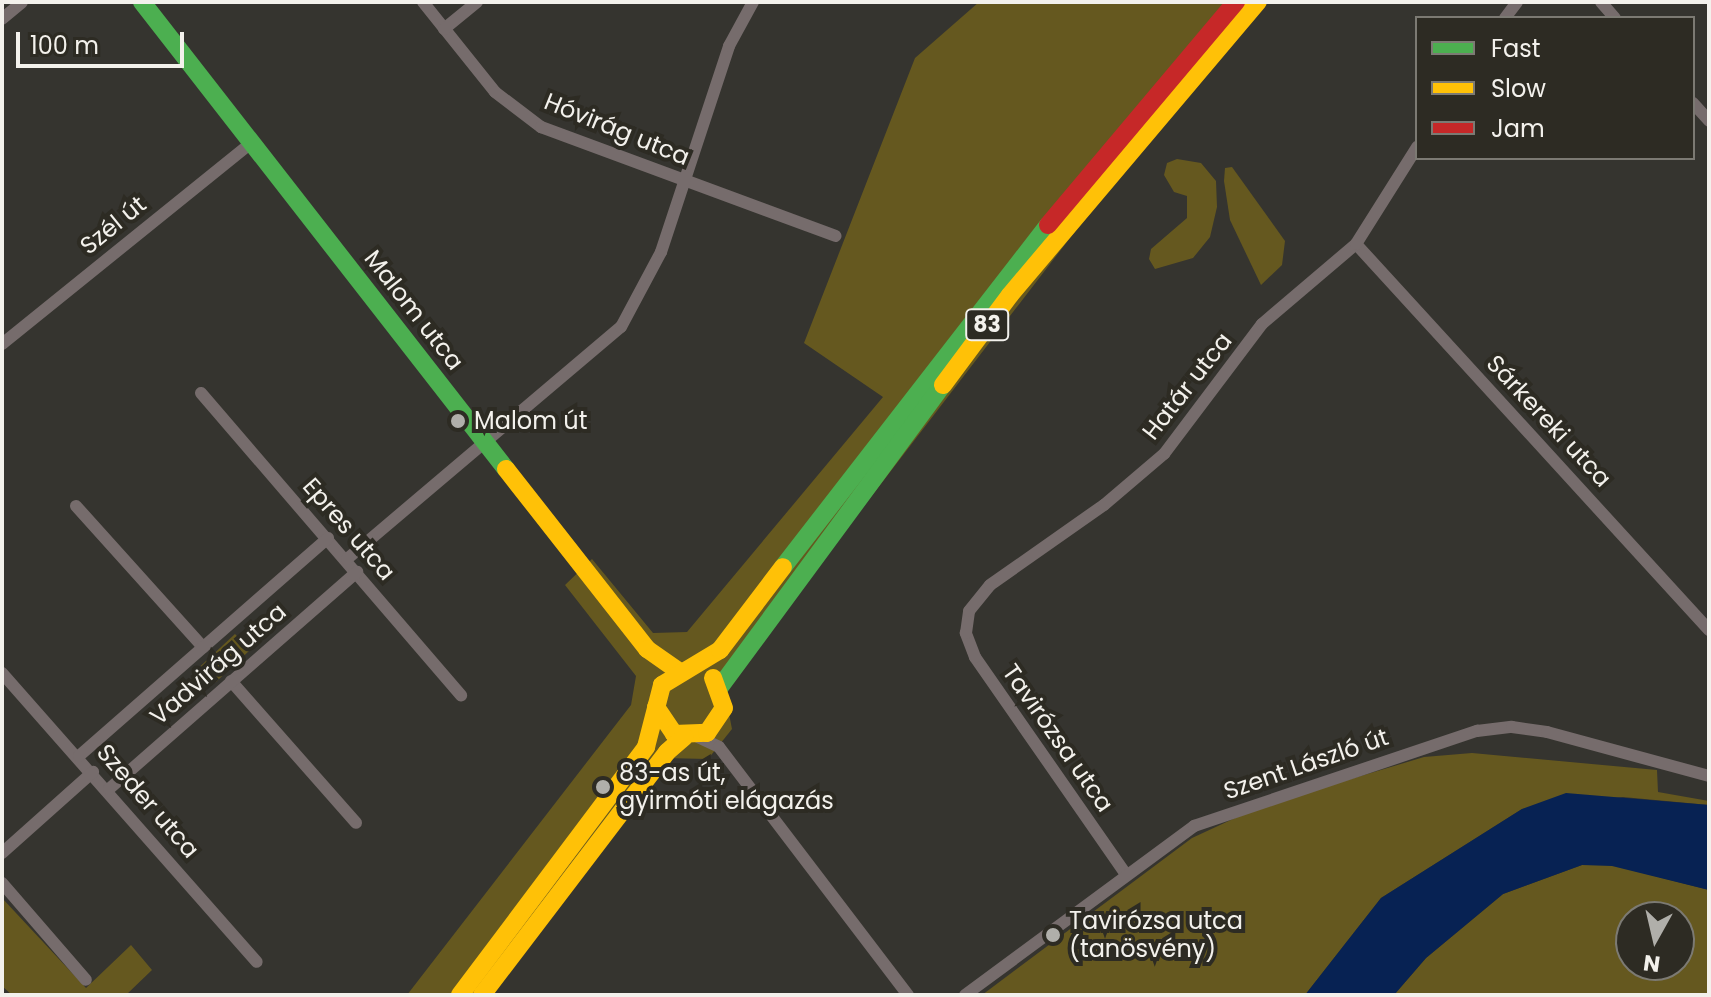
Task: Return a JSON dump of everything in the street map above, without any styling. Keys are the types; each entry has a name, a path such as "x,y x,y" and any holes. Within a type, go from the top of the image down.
{"main road":[{"name":"Malom utca","path":"142,2 647,649"},
{"name":"83","path":"662,685 720,650 990,293 1236,2"},
{"name":"83","path":"720,687 1010,295 1258,2"},
{"path":"482,995 658,764 691,737 721,719 720,687 647,649"},
{"path":"460,995 646,747 662,685 647,649"},
{"path":"656,707 665,727 691,737"}],"street":[{"path":"2,19 22,2"},
{"name":"Hóvirág utca","path":"423,2 495,92 541,127 836,236"},
{"path":"444,29 477,2"},
{"path":"347,559 621,327 661,252 729,46 753,2"},
{"path":"1695,105 1709,121"},
{"name":"Szél út","path":"2,344 252,142"},
{"name":"Határ utca","path":"966,624 976,600 990,585 1104,505 1164,454 1262,324 1356,244 1415,150"},
{"name":"Sárkereki utca","path":"1356,244 1709,630"},
{"name":"Epres utca","path":"201,393 461,695"},
{"path":"76,506 203,647"},
{"path":"79,756 328,538"},
{"name":"Vadvirág utca","path":"109,789 357,572"},
{"name":"Tavirózsa utca","path":"966,624 975,657 1125,873"},
{"name":"Szeder utca","path":"2,673 109,789 257,962"},
{"path":"231,681 356,823"},
{"path":"719,747 721,719"},
{"name":"Szent László út","path":"965,995 1125,873 1194,826 1243,806 1495,728 1547,732 1709,776"},
{"path":"691,737 719,747 908,995"},
{"path":"2,853 93,772"},
{"path":"2,883 86,980"}],"shaded area":[{"path":"979,2 1266,2 1183,91 724,688 732,729 708,759 663,758 493,995 407,995 631,705 636,676 565,585 592,559 653,633 687,632 883,397 804,343 915,58"},
{"path":"1177,159 1201,163 1216,181 1217,207 1210,237 1193,258 1155,269 1149,259 1151,249 1187,218 1187,196 1174,192 1164,175 1167,163"},
{"path":"1232,167 1285,241 1282,265 1261,285 1230,220 1224,181 1225,168"},
{"path":"235,634 250,650 216,682 201,666"},
{"path":"1472,753 1657,770 1658,792 1709,801 1709,805 1623,797 1522,809 1381,898 1305,995 982,995 1192,838 1261,806 1424,757"},
{"path":"1582,865 1612,865 1709,890 1709,995 1394,995 1426,958 1503,894"},
{"path":"2,898 86,988 131,945 152,970 126,995 12,995 2,986"}],"water":[{"path":"1566,793 1709,805 1709,890 1612,866 1582,865 1503,894 1426,958 1394,995 1305,995 1381,898 1522,809"}],"traffic: fast":[{"path":"142,2 506,469"},
{"path":"783,567 1048,225"},
{"path":"720,687 943,385"}],"traffic: slow":[{"path":"943,385 1010,295 1258,2"},
{"path":"506,469 647,649 679,671"},
{"path":"460,995 646,747 662,685 720,650 783,567"},
{"path":"656,707 674,734 707,733 724,708 713,678"},
{"path":"482,995 667,752 684,737"}],"traffic: jam":[{"path":"1048,225 1236,2"}],"place":[{"name":"Malom út","path":"458,421"},
{"name":"83-as út, gyirmóti elágazás","path":"603,787"},
{"name":"Tavirózsa utca (tanösvény)","path":"1053,935"}]}
